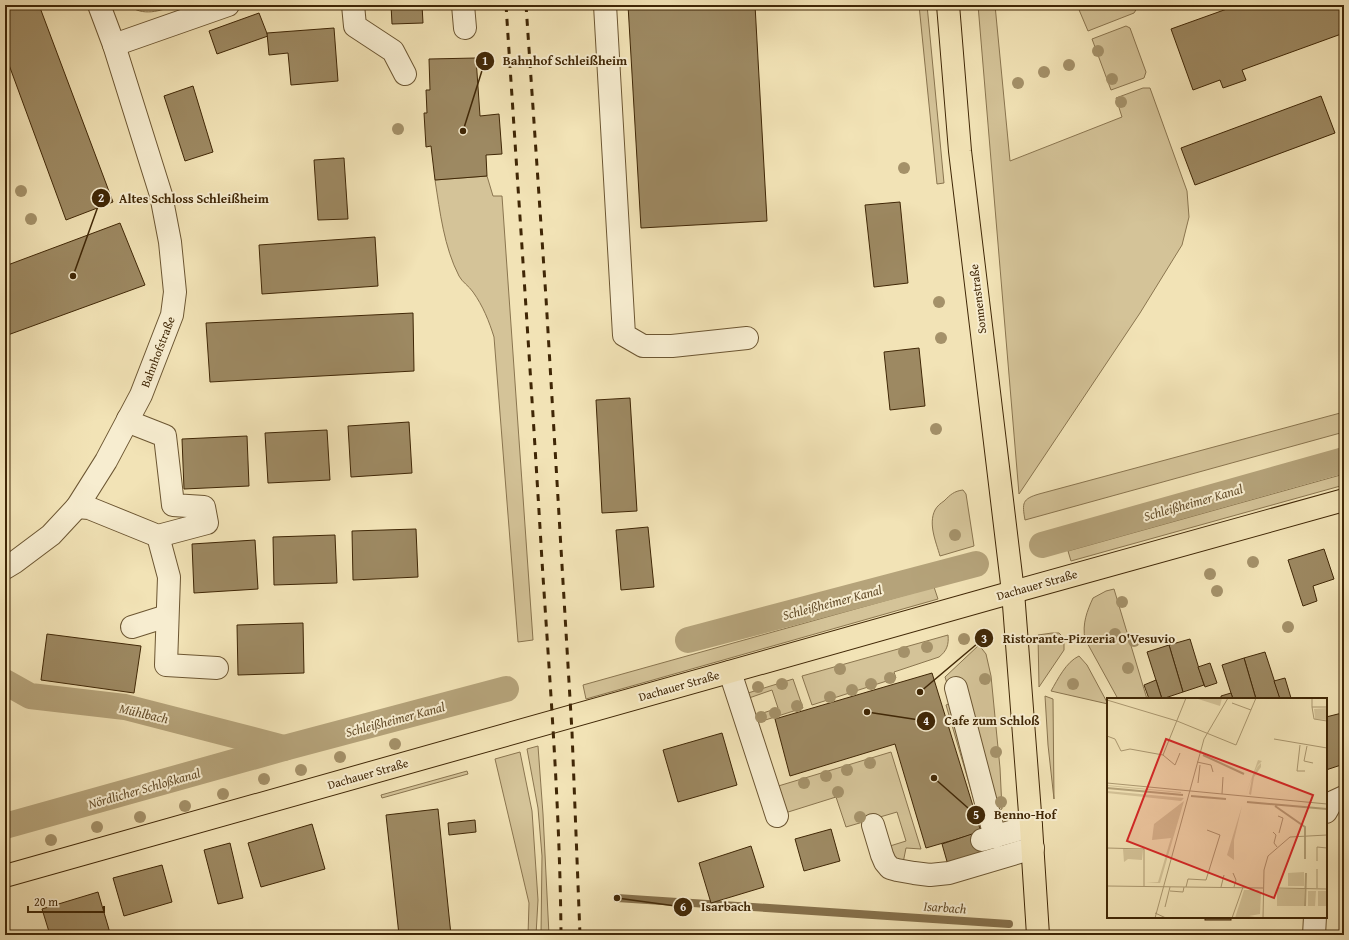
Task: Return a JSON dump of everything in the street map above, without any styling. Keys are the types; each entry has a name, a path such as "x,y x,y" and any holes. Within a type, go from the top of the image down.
{"main road":[{"name":"Sonnenstraße","path":"948,5 960,151 1013,592 1033,848 1038,935"},
{"name":"Dachauer Straße","path":"5,876 1344,500"}],"street":[{"name":"Bahnhofstraße","path":"5,568 51,535 77,507 106,461 141,395 172,316 175,292 170,242 161,195 114,45 99,5"},
{"path":"114,45 228,5"},
{"path":"353,5 355,26 393,51 405,74"},
{"path":"463,5 465,28"},
{"path":"604,5 624,335 643,346 672,346 747,338"},
{"path":"77,507 89,508 158,536 206,523 204,507 173,505 165,436 137,425 128,419"},
{"path":"158,536 169,577 166,665 217,668"},
{"path":"132,627 167,616"},
{"name":"Dachauer Straße","path":"730,672 777,816"},
{"path":"956,688 988,839 1031,826"},
{"path":"872,825 882,855 890,868 914,873 930,875 949,873 1033,848"},
{"path":"1314,935 1315,918"}],"shaded area":[{"path":"128,5 176,5 158,11 146,12 134,9"},
{"path":"919,5 927,5 944,183 937,184"},
{"path":"978,5 995,5 1010,161 1122,117 1116,98 1143,88 1150,88 1187,191 1189,217 1182,245 1140,313 1019,494"},
{"path":"1077,5 1139,5 1134,13 1088,31"},
{"path":"1126,26 1130,28 1146,72 1144,78 1111,90 1092,39"},
{"path":"487,176 493,196 502,196 533,640 518,642 494,337 488,319 480,303 460,278 454,265 443,229 435,180"},
{"path":"1344,412 1344,432 1025,520 1024,502 1033,496"},
{"path":"1344,474 1344,485 1071,561 1068,551"},
{"path":"963,490 966,494 974,546 940,556 933,533 933,515 937,507 950,495 957,491"},
{"path":"934,587 938,599 586,699 583,685"},
{"path":"1114,589 1147,698 1117,698 1085,639 1084,628 1093,598 1106,591"},
{"path":"1059,633 1064,638 1064,650 1039,687 1038,635"},
{"path":"948,635 947,647 939,657 894,672 896,678 812,705 802,676"},
{"path":"979,645 986,654 991,676 1000,768 1002,809 979,817 946,705 953,702 945,677"},
{"path":"1079,656 1087,665 1107,704 1051,691 1066,667"},
{"path":"793,679 803,708 756,723 754,716 778,708 772,690 749,698 748,693"},
{"path":"1045,696 1053,699 1054,799 1048,745"},
{"path":"538,746 549,935 541,935 542,856 538,808 527,749"},
{"path":"520,752 532,811 538,900 536,935 528,935 529,903 495,759"},
{"path":"891,752 921,849 906,848 903,863 897,862 890,846 906,841 897,812 846,827 836,797 785,813 775,787"},
{"path":"467,771 468,774 382,798 381,795"}],"building":[{"path":"5,5 39,5 113,202 66,220 5,54"},
{"path":"391,5 422,5 423,23 392,24"},
{"path":"628,5 755,5 767,221 641,228"},
{"path":"1238,5 1344,5 1344,33 1242,70 1246,80 1223,88 1220,80 1193,90 1171,29"},
{"path":"259,13 268,36 217,54 209,31"},
{"path":"334,28 338,81 291,85 288,53 269,55 267,33"},
{"path":"476,58 480,116 499,114 502,154 486,155 487,176 435,180 431,146 426,147 424,113 427,113 426,90 430,90 429,59"},
{"path":"193,86 213,152 185,161 164,96"},
{"path":"1321,96 1335,133 1195,185 1181,148"},
{"path":"344,158 348,219 318,220 314,160"},
{"path":"900,202 908,283 874,287 865,205"},
{"path":"120,223 145,285 5,336 5,266"},
{"path":"375,237 378,286 262,294 259,245"},
{"path":"413,313 414,371 210,382 206,323"},
{"path":"919,348 925,406 890,410 884,352"},
{"path":"630,398 637,511 602,513 596,400"},
{"path":"409,422 412,473 351,477 348,426"},
{"path":"327,430 330,480 268,483 265,433"},
{"path":"247,436 249,486 184,489 182,439"},
{"path":"648,527 654,587 621,590 616,530"},
{"path":"416,529 418,577 353,580 352,531"},
{"path":"335,535 337,583 274,585 273,537"},
{"path":"255,540 258,589 194,593 192,544"},
{"path":"1324,549 1334,579 1313,586 1317,601 1303,606 1288,560"},
{"path":"303,623 304,673 238,675 237,625"},
{"path":"47,634 141,646 134,693 41,680"},
{"path":"1190,639 1204,685 1183,692 1169,645"},
{"path":"1169,645 1183,692 1162,698 1147,652"},
{"path":"1265,652 1280,698 1256,698 1244,658"},
{"path":"1244,658 1256,698 1233,698 1222,665"},
{"path":"1210,663 1217,683 1205,687 1198,667"},
{"path":"932,673 981,832 926,848 895,744 790,776 775,719"},
{"path":"1285,678 1291,698 1280,698 1274,681"},
{"path":"1156,680 1162,698 1149,698 1144,685"},
{"path":"1231,693 1233,698 1221,698 1221,696"},
{"path":"1342,713 1344,719 1344,764 1327,770 1327,717"},
{"path":"722,733 737,785 678,802 663,750"},
{"path":"438,809 451,935 399,935 386,815"},
{"path":"475,820 476,832 449,835 448,823"},
{"path":"312,824 325,869 261,887 248,843"},
{"path":"831,829 840,861 804,871 795,839"},
{"path":"978,832 984,853 948,865 942,844"},
{"path":"230,843 243,898 218,904 204,850"},
{"path":"751,846 764,887 711,903 699,863"},
{"path":"162,865 172,902 124,916 113,878"},
{"path":"98,892 110,933 105,935 50,935 42,909"},
{"path":"1205,918 1231,918 1231,920 1205,920"}],"waterway":[{"name":"Schleißheimer Kanal","path":"1042,545 1344,460"},
{"name":"Schleißheimer Kanal","path":"688,640 976,564"},
{"name":"Mühlbach","path":"5,682 30,696 125,707 284,748"},
{"name":"Nördlicher Schloßkanal","path":"5,826 284,748 506,689"},
{"name":"Isarbach","path":"617,898 1009,924"}],"railway":[{"path":"506,5 554,748 559,841 561,935"},
{"path":"526,5 546,298 572,732 580,935"}],"place":[{"name":"Bahnhof Schleißheim","path":"463,131"},
{"name":"Altes Schloss Schleißheim","path":"73,276"},
{"name":"Ristorante-Pizzeria O'Vesuvio","path":"920,692"},
{"name":"Cafe zum Schloß","path":"867,712"},
{"name":"Benno-Hof","path":"934,778"},
{"name":"Isarbach","path":"617,898"}]}
